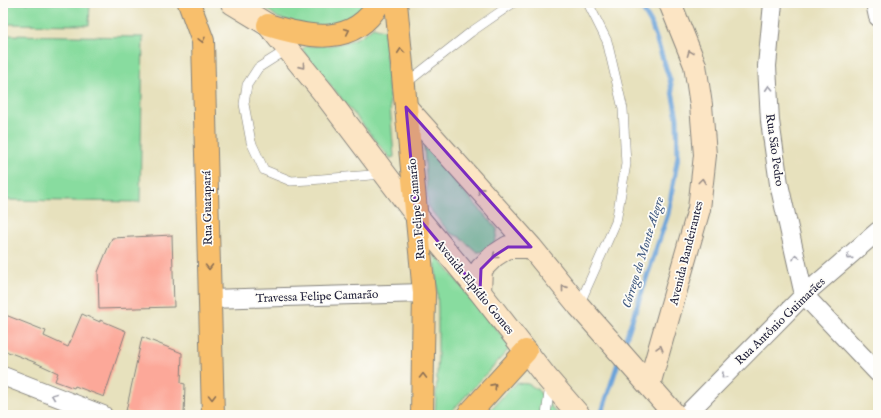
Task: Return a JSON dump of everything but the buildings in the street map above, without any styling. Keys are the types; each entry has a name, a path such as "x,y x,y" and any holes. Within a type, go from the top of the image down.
{"main road":[{"name":"Rua Guatapará","path":"190,3 204,41 209,299 213,415"},
{"path":"232,3 268,25 291,33 327,37 343,34 359,26 373,13 379,3"},
{"name":"Rua Felipe Camarão","path":"396,3 424,293 422,415"},
{"name":"Avenida Bandeirantes","path":"649,385 699,209 705,155 701,105 695,65 670,3"},
{"name":"Avenida Elpídio Gomes","path":"268,25 323,92 416,215 480,292 550,382 574,409"},
{"path":"406,107 531,247 579,306 675,415"},
{"path":"480,292 481,269 494,256 508,247 531,247"},
{"path":"468,415 526,351"}],"street":[{"name":"Rua São Pedro","path":"773,3 767,66 770,121 779,184 804,295"},
{"path":"875,3 878,17"},
{"name":"Rua Antônio Guimarães","path":"686,415 804,295 878,231"},
{"name":"Travessa Felipe Camarão","path":"209,299 424,293"},
{"path":"804,295 878,373"},
{"path":"3,376 103,415"}],"lane":[{"path":"404,85 471,32 513,3"},
{"path":"579,306 616,222 626,164 623,109 607,41 588,3"},
{"path":"288,49 258,68 247,85 244,104 251,142 264,170 291,181 385,174"},
{"path":"546,415 550,382"}],"highlighted area":[{"path":"406,107 531,247 508,247 494,256 481,269 480,292 416,215"}],"green space":[{"path":"3,3 90,3 89,25 3,24"},
{"path":"260,3 371,3 357,16 339,23 326,26 310,26 278,18"},
{"path":"373,27 384,30 394,157 390,158 302,50 306,46 325,46 350,41 358,38"},
{"path":"3,35 143,37 140,202 3,200"},
{"path":"424,146 497,229 494,242 486,250 477,252 460,237 450,233 428,207"},
{"path":"435,254 511,347 448,415 435,415 438,354 438,308"},
{"path":"516,383 528,384 537,389 558,415 485,415"}],"waterway":[{"name":"Córrego do Monte Alegre","path":"623,347 668,214 678,156 677,118 670,80 651,23 639,3"},
{"name":"Córrego do Monte Alegre","path":"601,415 619,360"}]}
